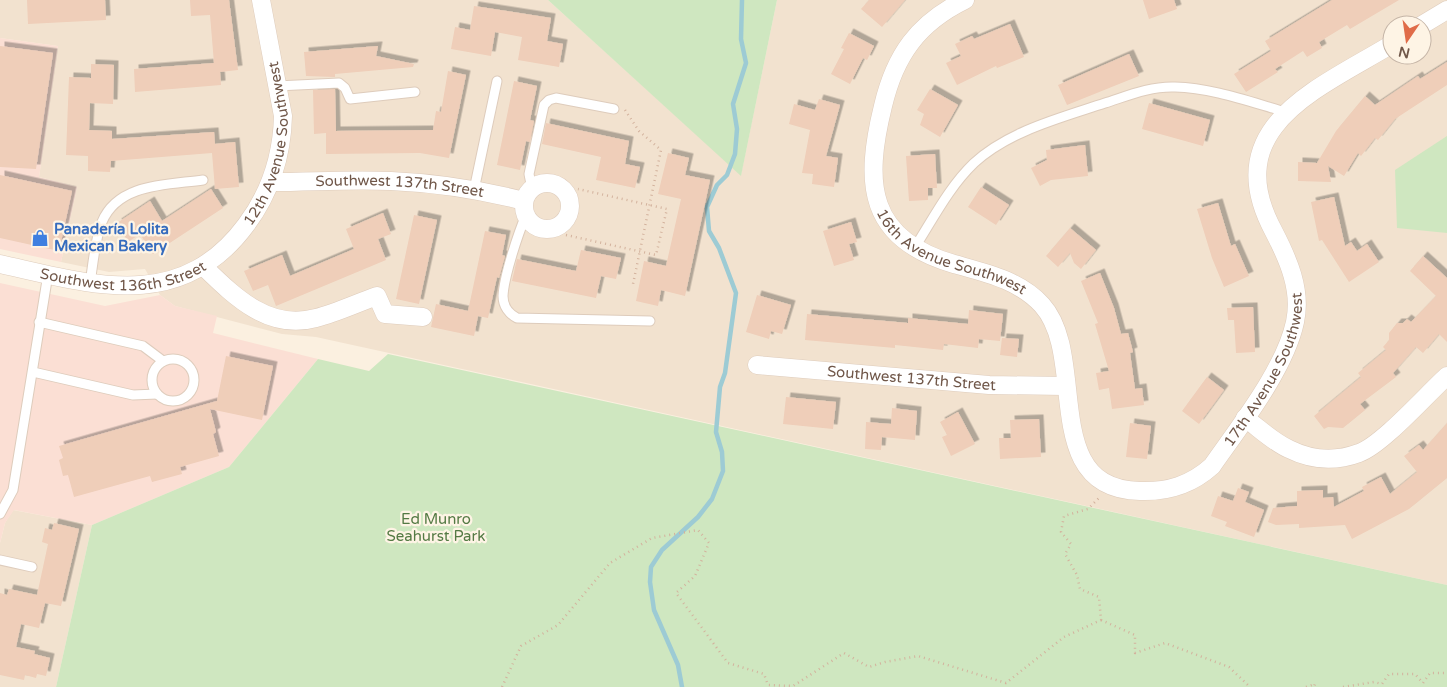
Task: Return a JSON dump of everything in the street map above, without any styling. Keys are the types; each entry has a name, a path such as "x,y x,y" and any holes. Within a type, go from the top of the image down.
{"street":[{"name":"12th Avenue Southwest","path":"204,267 225,250 241,233 256,212 272,182 282,135 283,116 261,0"},
{"name":"16th Avenue Southwest","path":"965,0 945,10 925,25 904,54 884,100 875,140 873,185 878,206 892,227 915,247 935,257 1007,280 1042,305 1054,324 1062,347 1069,412 1081,457 1088,471 1114,486 1132,491"},
{"path":"1432,19 1447,10"},
{"name":"17th Avenue Southwest","path":"1132,491 1167,490 1186,484 1201,476 1212,466 1245,418 1284,352 1295,322 1296,285 1288,263 1266,218 1259,195 1257,176 1260,152 1268,132 1286,112 1311,93 1382,50"},
{"name":"Southwest 137th Street","path":"272,182 389,180 474,190 527,202"},
{"name":"Southwest 136th Street","path":"0,264 90,283 123,286 174,280 204,267 239,299 273,319 300,321 316,318 377,296 385,314 422,317"},
{"name":"Southwest 137th Street","path":"757,365 989,385 1066,386"},
{"path":"1245,418 1286,448 1304,456 1326,459 1342,458 1360,453 1377,441 1447,376"}],"lane":[{"path":"474,190 497,81"},
{"path":"277,86 339,83 345,88 350,99 415,92"},
{"path":"915,247 956,183 975,162 1000,145 1032,128 1151,88 1174,86 1205,90 1286,112"},
{"path":"614,109 556,98 549,100 544,105 529,174 527,202 517,235 503,297 509,314 517,318 650,321"},
{"path":"90,283 102,222 116,202 141,188 204,180"},
{"path":"0,514 13,490 48,274"},
{"path":"33,372 133,395 157,394 169,400 182,399 192,390 194,383 192,370 183,361 176,359 163,360 143,346 40,322"},
{"path":"157,394 152,382 152,376 154,370 163,360"},
{"path":"0,560 32,567"}],"path":[{"path":"614,109 624,109 639,131 661,150 632,284"},
{"path":"566,234 656,255 667,208 578,189"},
{"path":"1101,620 1099,597 1080,589 1076,575 1065,554 1071,544 1061,532 1064,516 1088,509 1114,486"},
{"path":"502,687 521,646 558,625 610,563 652,538 698,530 709,542 695,576 676,593 728,663 764,674 768,685 792,686 844,653 870,667 885,662 918,656 1006,683 1064,638 1101,620 1135,635 1135,652 1165,643 1229,667 1250,687"},
{"path":"1343,687 1374,682 1382,684 1389,674 1415,674 1423,683 1430,672 1447,673"},
{"path":"1306,687 1315,684 1314,687"}],"shaded area":[{"path":"0,0 548,0 741,175 777,0 1447,0 1447,585 316,337 282,334 175,306 160,295 145,269 109,272 61,262 77,187 39,177 58,46 0,38"},
{"path":"0,38 58,46 39,177 77,187 61,262 0,249"},
{"path":"0,283 105,306 160,295 175,306 217,316 213,333 318,359 229,467 92,525 14,510 5,523 0,543"},
{"path":"13,510 92,525 56,687 0,687 0,543 5,523"}],"green space":[{"path":"548,0 777,0 741,176"},
{"path":"1447,136 1447,233 1397,228 1395,170"},
{"name":"Ed Munro Seahurst Park","path":"388,354 1447,585 1447,687 56,687 92,525 229,467 318,359 369,371"}],"building":[{"path":"27,0 105,0 106,20 28,24"},
{"path":"190,0 229,0 238,70 220,72 221,85 135,92 134,69 214,63 210,15 191,16"},
{"path":"869,0 905,0 882,27 861,9"},
{"path":"1143,0 1174,0 1177,9 1149,19"},
{"path":"1332,0 1399,0 1350,29 1347,25 1319,42 1322,48 1307,57 1303,51 1275,69 1278,72 1246,92 1234,74 1271,51 1265,41"},
{"path":"474,6 551,18 547,41 563,44 559,67 518,60 522,37 495,32 491,56 451,49 455,27 470,30"},
{"path":"1010,24 1024,57 997,68 996,66 957,85 946,63 961,56 955,44 972,36 974,39"},
{"path":"849,33 874,46 867,60 863,58 850,84 831,74 844,49 841,48"},
{"path":"0,46 53,53 36,169 0,167"},
{"path":"378,46 376,56 414,64 413,67 335,74 335,77 306,76 304,52"},
{"path":"1129,54 1139,76 1067,105 1058,85"},
{"path":"1447,62 1447,85 1395,119 1378,140 1375,138 1361,156 1358,153 1344,176 1328,166 1331,182 1298,181 1298,162 1317,163 1336,131 1365,96 1375,105 1418,76 1420,79"},
{"path":"91,64 114,65 113,104 90,103 89,130 112,131 112,139 214,132 215,144 235,142 239,187 215,189 212,153 111,161 110,172 88,171 88,156 66,155 69,77 91,78"},
{"path":"448,71 466,75 449,158 420,153 326,154 326,133 314,134 313,90 335,89 336,131 433,130 436,111 441,112"},
{"path":"514,81 537,86 530,120 534,121 530,142 526,141 520,170 497,165"},
{"path":"930,89 958,105 940,137 920,125 924,114 917,110"},
{"path":"819,99 840,105 826,156 838,158 834,187 812,184 813,174 802,173 810,130 789,124 794,104 815,110"},
{"path":"1149,103 1210,120 1203,146 1142,129"},
{"path":"546,123 629,141 625,164 640,167 635,188 596,180 601,157 542,144"},
{"path":"1085,145 1088,176 1051,180 1040,186 1031,168 1047,160 1046,150"},
{"path":"668,153 689,158 685,175 710,180 685,296 661,290 658,306 636,301 644,261 666,266 681,199 658,194"},
{"path":"935,154 937,188 928,188 928,200 909,201 906,156"},
{"path":"0,175 72,191 59,251 0,238"},
{"path":"981,187 1009,205 996,225 968,207"},
{"path":"211,189 223,208 153,254 140,234 128,242 117,223 150,201 162,221"},
{"path":"1334,197 1345,246 1351,242 1357,251 1367,244 1379,262 1349,282 1322,240 1319,241 1311,202"},
{"path":"1218,203 1231,246 1235,244 1249,276 1224,287 1212,258 1197,209"},
{"path":"383,213 391,234 378,239 386,260 276,306 268,285 253,291 244,271 282,255 290,276 354,249 346,229"},
{"path":"414,215 437,220 419,304 396,299"},
{"path":"851,222 857,242 849,244 854,260 834,266 823,231"},
{"path":"1070,228 1096,250 1081,269 1074,263 1070,253 1058,267 1046,256"},
{"path":"485,231 506,235 502,255 505,256 499,278 497,277 488,318 478,316 474,336 431,327 436,304 468,311"},
{"path":"581,250 621,258 616,279 601,276 596,298 512,281 517,259 576,271"},
{"path":"1423,256 1447,278 1447,342 1439,334 1423,353 1416,347 1393,373 1396,377 1360,404 1365,410 1343,428 1328,427 1324,429 1314,416 1361,377 1358,373 1386,350 1383,347 1389,340 1389,333 1397,323 1403,323 1407,319 1411,322 1436,296 1410,271"},
{"path":"1100,273 1114,308 1121,334 1128,333 1133,352 1130,353 1135,389 1142,388 1144,405 1112,409 1109,388 1099,390 1096,373 1109,371 1095,324 1098,323 1081,281"},
{"path":"757,295 791,305 782,334 771,331 769,339 746,332"},
{"path":"1253,307 1255,352 1236,353 1234,320 1228,320 1227,308"},
{"path":"969,310 1003,314 1000,341 979,339 978,348 944,344 943,350 895,345 895,348 805,340 807,314 908,323 908,318 968,324"},
{"path":"1002,338 1019,339 1017,357 1000,355"},
{"path":"226,356 273,366 262,420 210,409 216,432 213,434 219,456 180,467 182,474 152,482 150,476 74,497 68,475 63,476 59,460 63,458 59,446 217,401"},
{"path":"1207,377 1224,390 1199,424 1182,411"},
{"path":"786,397 836,402 833,429 783,424"},
{"path":"892,408 917,411 915,440 882,437 881,450 865,449 866,422 891,424"},
{"path":"958,412 975,444 951,456 942,437 947,435 940,422"},
{"path":"1039,419 1041,457 1000,459 999,438 1011,438 1010,420"},
{"path":"1130,423 1151,426 1147,459 1126,457"},
{"path":"1447,423 1447,478 1409,509 1352,539 1345,525 1299,528 1299,524 1276,525 1268,522 1273,508 1297,506 1297,491 1323,490 1323,498 1333,497 1334,507 1364,491 1362,487 1381,477 1390,494 1417,472 1404,456 1419,445 1423,450"},
{"path":"1238,488 1249,492 1245,502 1264,510 1254,537 1225,526 1227,522 1211,516 1218,496 1233,501"},
{"path":"54,523 79,529 61,606 45,603 39,628 21,624 16,647 35,651 34,654 50,658 46,676 37,674 36,678 25,675 24,680 0,675 0,593 7,595 9,589 37,595 48,544 42,542 45,528 52,530"}],"waterway":[{"path":"682,687 678,665 654,610 650,582 651,567 662,550 698,517 712,499 723,471 722,452 716,432 720,387 725,373 736,293 719,248 709,231 707,207 717,185 727,175 735,154 737,129 733,104 746,63 741,39 742,0"}],"place":[{"name":"Panadería Lolita Mexican Bakery","path":"40,238"}]}
